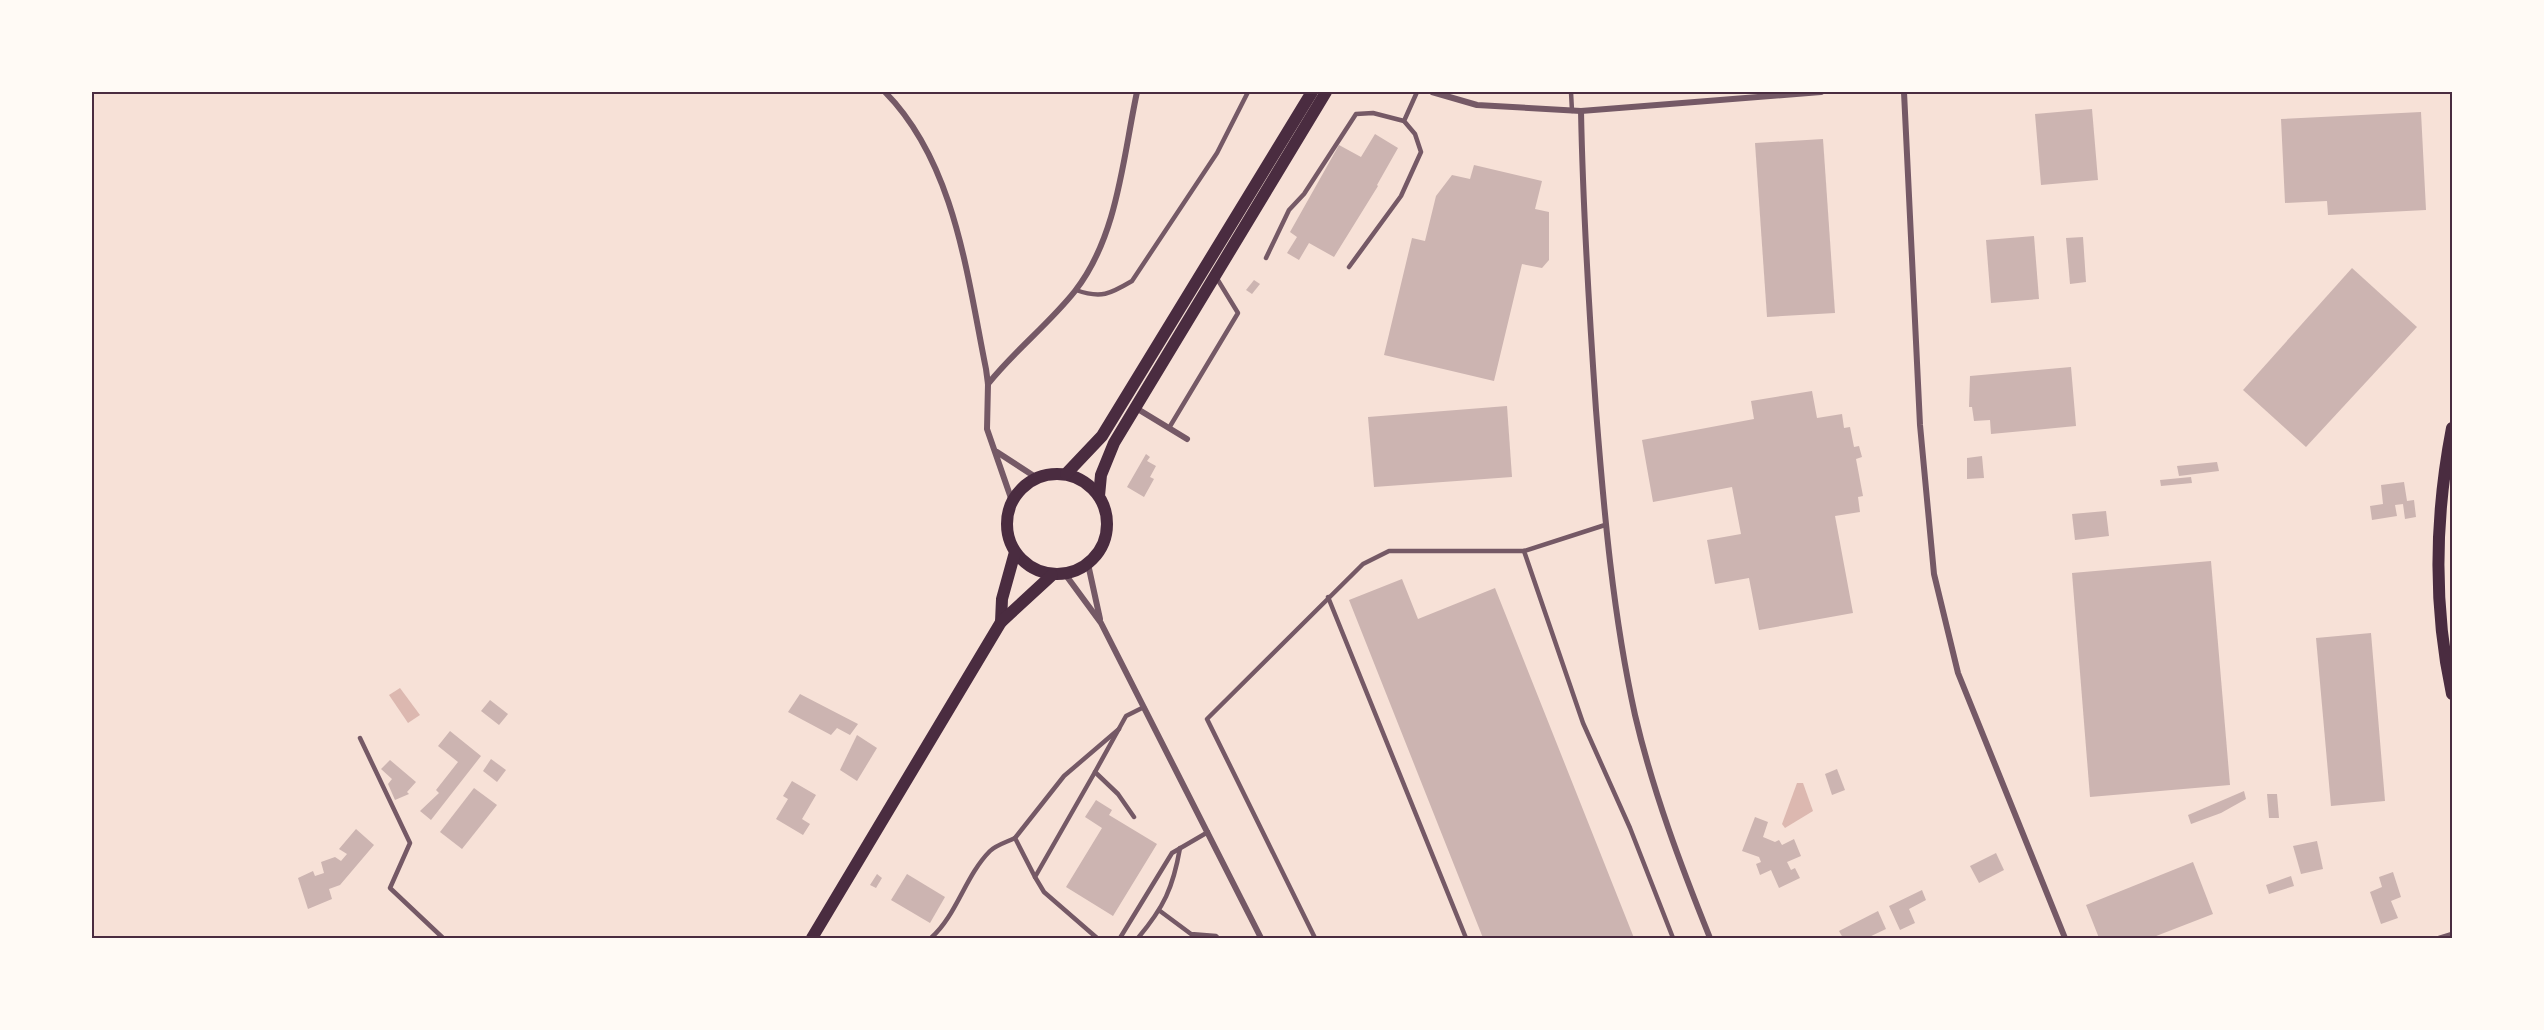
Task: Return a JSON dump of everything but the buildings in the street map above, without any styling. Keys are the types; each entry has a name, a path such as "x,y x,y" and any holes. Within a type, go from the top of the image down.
{"main road":[{"path":"1066,474 1102,436 1312,92"},
{"path":"1100,496 1101,475 1114,443 1326,92"},
{"path":"2452,428 2446,461 2437,561 2444,656 2452,694"},
{"path":"1051,474 1066,474 1085,482 1100,496 1106,510 1108,525 1099,553 1088,564 1065,574 1052,575 1025,563 1015,552 1006,527 1012,501 1022,488 1037,478 1051,474"},
{"path":"1001,622 1002,599 1015,552"},
{"path":"812,939 1001,622 1052,575"}],"street":[{"path":"885,92 923,143 944,189 966,271 988,384 987,429 997,452 1012,501"},
{"path":"988,384 1076,290 1089,270 1109,222 1137,92"},
{"path":"1432,92 1478,105 1572,111 1821,92"},
{"path":"1904,92 1920,425 1934,574 1958,674 2065,939"},
{"path":"1581,111 1583,209 1605,525 1619,632 1636,716 1659,801 1710,939"},
{"path":"1135,408 1187,439"},
{"path":"997,452 1037,478"},
{"path":"1088,564 1101,623"},
{"path":"1065,574 1101,623 1261,939"}],"lane":[{"path":"1076,290 1094,297 1114,291 1132,281 1217,153 1248,92"},
{"path":"1404,121 1417,92"},
{"path":"1571,92 1572,111"},
{"path":"1266,258 1289,210 1304,194 1356,114 1373,113 1404,121 1415,134 1421,152 1401,196 1349,267"},
{"path":"1169,428 1239,314 1215,276"},
{"path":"1315,939 1207,718 1363,564 1389,551 1524,551 1605,525"},
{"path":"1524,551 1583,723 1630,828 1673,939"},
{"path":"1328,597 1466,939"},
{"path":"1035,877 1126,716 1144,707"},
{"path":"932,939 941,930 975,871 991,850 1015,838 1064,776 1119,729"},
{"path":"360,738 410,843 390,888 443,939"},
{"path":"1095,772 1118,794 1134,817"},
{"path":"1120,939 1172,853 1208,832"},
{"path":"1015,838 1044,892 1097,939"},
{"path":"1138,939 1160,911 1173,884 1180,848"},
{"path":"1160,911 1191,934 1216,936 1218,939"},
{"path":"2439,939 2452,934"}],"shaded area":[{"path":"400,688 420,715 408,723 389,695"},
{"path":"1797,783 1803,783 1813,811 1785,828 1782,824"}]}
